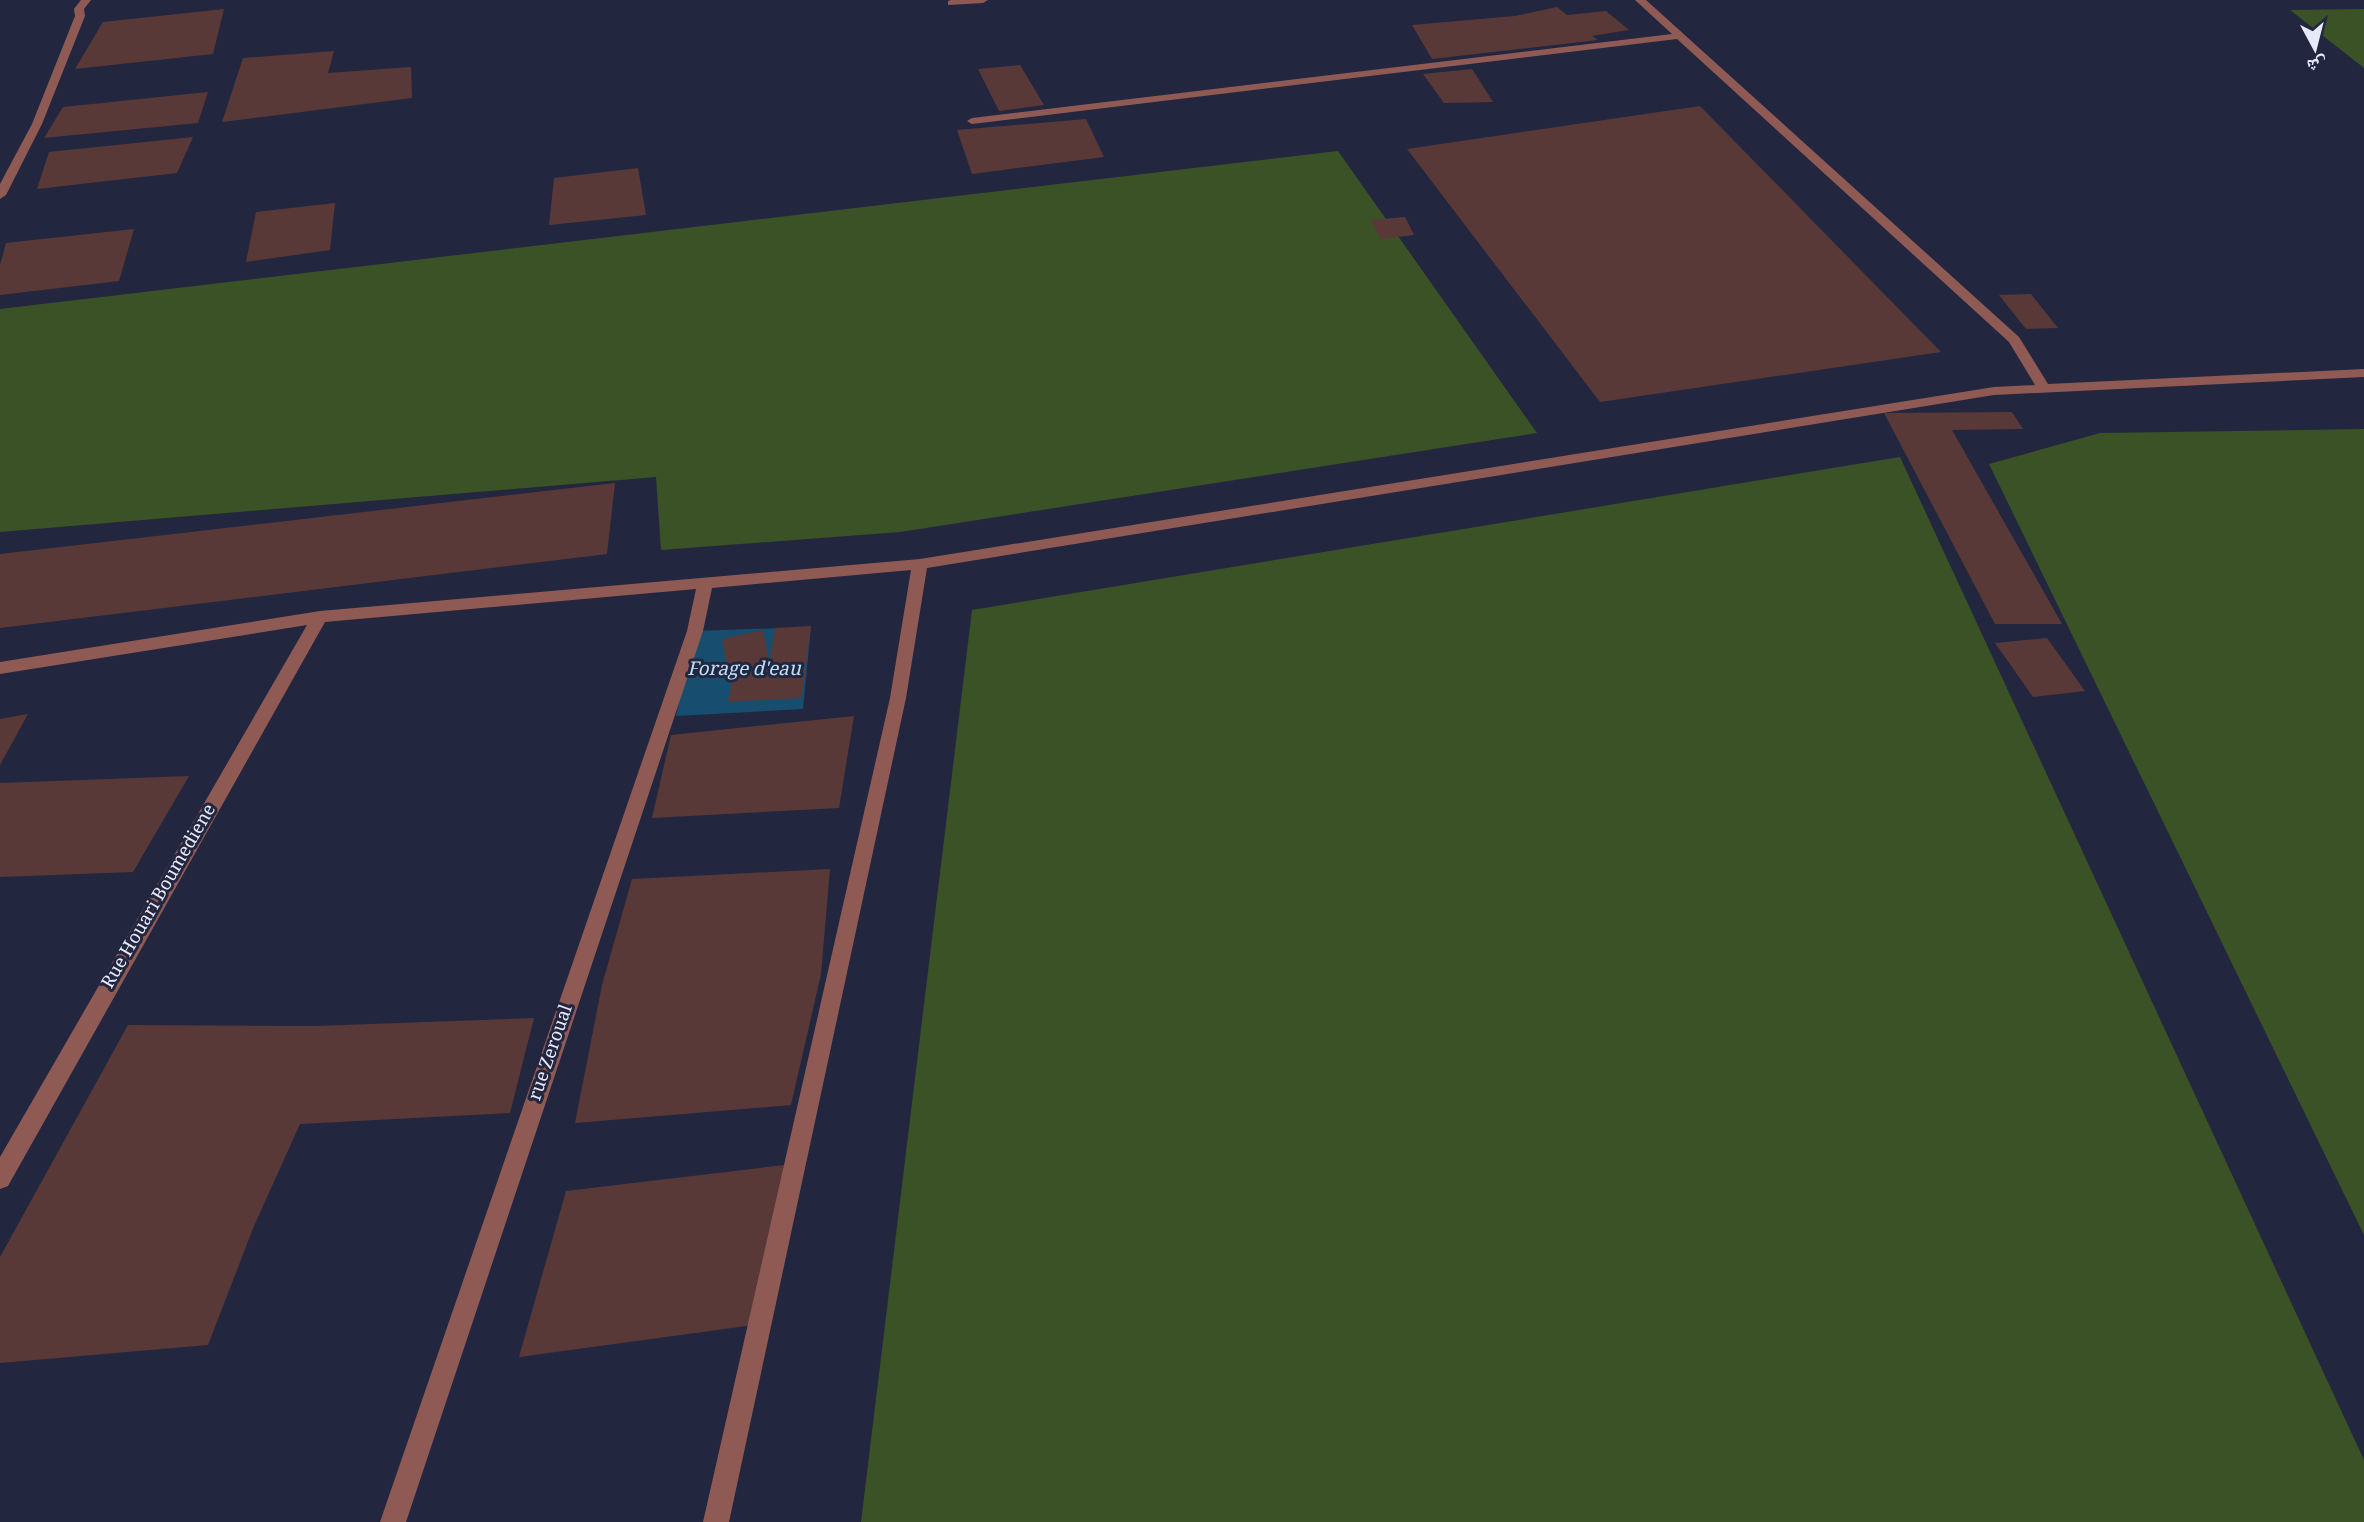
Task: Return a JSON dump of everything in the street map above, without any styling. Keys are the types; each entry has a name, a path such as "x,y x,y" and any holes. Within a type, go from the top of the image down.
{"street":[{"path":"0,195 37,124 80,16 79,9 86,0"},
{"path":"951,3 983,0"},
{"path":"1640,0 2014,340 2044,389"},
{"path":"972,121 1679,36"},
{"path":"0,668 320,617 920,564 1980,393 2364,373"},
{"path":"716,1522 898,698 920,564"},
{"name":"rue Zeroual","path":"393,1522 695,631 705,582"},
{"name":"Rue Houari Boumediene","path":"0,1178 320,617"}],"green space":[{"path":"2364,9 2364,68 2290,10"},
{"path":"1338,151 1537,433 900,532 661,550 656,477 0,532 0,309"},
{"path":"2364,429 2364,1235 1989,464 2100,433"},
{"path":"1900,457 2364,1460 2364,1522 861,1522 972,610"}],"water":[{"name":"Forage d'eau","path":"811,627 803,709 676,716 695,631"}],"building":[{"path":"1557,7 1567,15 1606,11 1629,30 1592,36 1598,40 1432,59 1412,25 1515,16"},
{"path":"224,9 213,54 75,69 103,22"},
{"path":"334,51 328,73 411,67 412,98 222,122 243,58"},
{"path":"1020,65 1044,105 999,111 978,69"},
{"path":"1472,69 1493,102 1444,103 1423,74"},
{"path":"208,92 198,123 44,138 63,107"},
{"path":"1700,106 1941,352 1600,402 1407,149"},
{"path":"1086,119 1104,157 972,174 957,130"},
{"path":"193,137 177,173 37,189 49,152"},
{"path":"638,168 646,215 549,225 554,178"},
{"path":"335,203 330,250 246,262 256,212"},
{"path":"1405,217 1414,235 1380,239 1371,220"},
{"path":"134,229 119,281 0,295 0,265 6,243"},
{"path":"2031,294 2058,328 2026,329 1999,295"},
{"path":"2012,412 2023,429 1952,430 2062,624 1995,624 1884,413"},
{"path":"615,483 607,554 0,628 0,554"},
{"path":"811,626 806,665 768,667 769,663 728,673 722,639 763,630 769,662 775,628"},
{"path":"2047,638 2085,691 2033,697 1995,643"},
{"path":"806,669 801,698 728,702 734,672"},
{"path":"28,714 0,765 0,719"},
{"path":"854,716 839,808 652,818 671,735"},
{"path":"189,776 133,872 0,877 0,783"},
{"path":"830,869 821,974 791,1105 575,1123 602,985 632,879"},
{"path":"534,1018 510,1113 300,1124 254,1226 208,1345 0,1363 0,1257 128,1025 316,1026"},
{"path":"784,1165 761,1324 519,1357 566,1191"}]}
